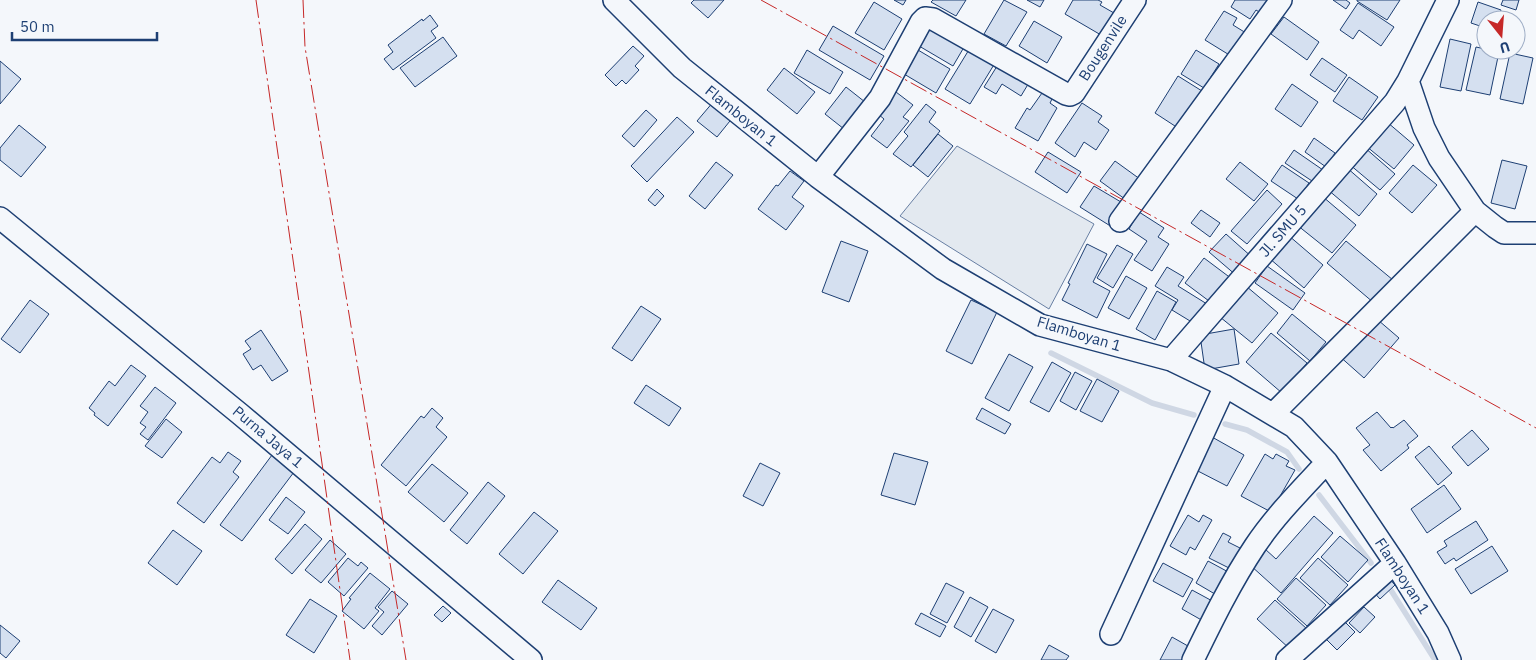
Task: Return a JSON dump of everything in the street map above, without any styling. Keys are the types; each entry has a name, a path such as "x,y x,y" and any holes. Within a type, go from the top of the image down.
{"street":[{"name":"Flamboyan 1","path":"614,0 682,68 818,177 943,269 1040,325 1171,360 1225,386 1294,427 1327,462 1438,633 1450,660"},
{"name":"Bougenvile","path":"818,177 880,98 921,22 927,17 1070,95 1074,93 1135,0"},
{"path":"1120,222 1281,0"},
{"name":"Jl. SMU 5","path":"1171,360 1403,89 1448,0"},
{"path":"1403,89 1439,158 1467,218 1495,227 1504,233 1536,233"},
{"name":"Purna Jaya 1","path":"0,218 240,414 531,660"},
{"path":"1273,414 1467,218"},
{"path":"1112,634 1225,386"},
{"path":"1193,660 1235,576 1256,544 1327,462"},
{"path":"1287,660 1394,563"}],"shaded area":[{"path":"957,146 1094,224 1049,309 900,216"}],"building":[{"path":"694,0 724,0 708,18 691,3"},
{"path":"894,0 906,0 903,5"},
{"path":"933,0 966,0 956,16 931,2"},
{"path":"1004,0 1027,12 1006,46 984,34"},
{"path":"1027,0 1044,0 1040,7"},
{"path":"1073,0 1098,0 1102,2 1100,5 1114,13 1101,35 1065,14"},
{"path":"1235,0 1268,0 1264,15 1256,10 1250,19 1231,7"},
{"path":"1333,0 1346,0 1350,3 1346,9"},
{"path":"1357,0 1400,0 1387,20"},
{"path":"1503,0 1519,0 1516,10 1501,5"},
{"path":"874,2 902,19 884,50 855,33"},
{"path":"1478,2 1501,10 1476,10 1476,25 1471,23"},
{"path":"1358,3 1394,27 1381,46 1359,30 1353,39 1340,30"},
{"path":"1224,11 1237,18 1233,25 1246,33 1231,56 1205,40"},
{"path":"430,15 438,26 431,31 436,38 393,70 384,59 393,52 388,45"},
{"path":"1284,17 1319,42 1307,60 1271,34"},
{"path":"928,19 967,42 953,66 914,43"},
{"path":"1034,21 1062,37 1047,63 1019,46"},
{"path":"833,26 884,56 870,80 819,50"},
{"path":"443,37 457,56 415,87 400,68"},
{"path":"1450,39 1471,44 1461,91 1440,87"},
{"path":"633,46 644,56 635,66 639,70 626,84 622,80 616,86 605,75"},
{"path":"1476,47 1476,60 1497,60 1490,95 1466,90"},
{"path":"970,48 995,63 970,104 945,89"},
{"path":"807,50 843,72 830,94 794,73"},
{"path":"918,50 950,69 936,93 904,74"},
{"path":"1196,50 1219,64 1204,88 1181,74"},
{"path":"1526,56 1533,58 1523,104 1500,99 1508,60 1526,60"},
{"path":"1322,58 1347,75 1335,92 1310,75"},
{"path":"0,61 21,79 0,104"},
{"path":"999,63 1030,81 1021,96 1002,84 996,94 984,87"},
{"path":"784,68 815,92 797,114 767,90"},
{"path":"1178,76 1202,91 1178,128 1155,113"},
{"path":"1349,77 1378,97 1362,120 1333,101"},
{"path":"1292,84 1318,102 1301,127 1275,109"},
{"path":"846,87 865,102 844,129 825,114"},
{"path":"896,92 913,105 903,117 909,121 887,148 871,136 884,119 878,114"},
{"path":"1042,93 1052,99 1050,103 1057,108 1038,141 1015,128 1027,108 1030,110"},
{"path":"714,101 734,116 717,137 697,121"},
{"path":"1082,103 1102,116 1098,122 1109,130 1096,150 1084,142 1075,157 1055,143"},
{"path":"926,104 936,112 929,122 940,131 911,167 893,154 908,136 904,132"},
{"path":"646,110 657,120 634,147 622,136"},
{"path":"677,117 694,132 647,182 631,166"},
{"path":"1387,122 1414,145 1394,169 1366,146"},
{"path":"19,125 46,147 21,177 0,160 0,148"},
{"path":"938,134 953,146 928,177 913,165"},
{"path":"1314,138 1335,153 1326,167 1305,152"},
{"path":"1364,147 1395,174 1380,190 1349,164"},
{"path":"1294,150 1323,170 1315,183 1285,163"},
{"path":"1048,152 1081,172 1067,193 1035,172"},
{"path":"1502,160 1527,166 1515,209 1491,203"},
{"path":"1115,161 1144,182 1129,202 1100,181"},
{"path":"716,162 733,175 705,209 689,196"},
{"path":"1240,162 1268,184 1254,201 1226,179"},
{"path":"1282,165 1309,183 1298,199 1271,181"},
{"path":"1413,165 1437,185 1412,213 1389,193"},
{"path":"1346,167 1377,194 1359,216 1327,189"},
{"path":"790,171 804,181 792,197 804,206 786,230 758,209 776,185 778,186"},
{"path":"1094,186 1126,205 1112,227 1080,207"},
{"path":"657,189 664,196 655,206 648,200"},
{"path":"1267,190 1282,204 1247,244 1231,231"},
{"path":"1322,196 1356,225 1332,253 1297,225"},
{"path":"1201,210 1220,223 1210,237 1191,223"},
{"path":"1139,212 1164,228 1158,237 1169,244 1152,271 1134,260 1147,241 1129,229"},
{"path":"1226,234 1253,258 1237,276 1209,252"},
{"path":"1288,235 1323,265 1304,288 1269,258"},
{"path":"841,241 868,251 849,302 822,292"},
{"path":"1346,241 1393,280 1374,303 1327,263"},
{"path":"1087,244 1107,254 1093,282 1110,291 1097,318 1062,300"},
{"path":"1117,245 1133,254 1113,288 1097,278"},
{"path":"1204,258 1232,279 1213,304 1185,283"},
{"path":"1267,266 1305,293 1293,310 1255,283"},
{"path":"1167,267 1184,277 1178,286 1207,304 1195,324 1172,310 1178,300 1155,286"},
{"path":"1126,276 1147,288 1129,319 1108,308"},
{"path":"1246,286 1278,313 1252,343 1220,317"},
{"path":"1157,291 1176,302 1155,340 1136,329"},
{"path":"30,300 49,314 20,353 1,339"},
{"path":"971,300 997,312 972,364 946,351"},
{"path":"641,306 661,319 632,361 612,348"},
{"path":"1292,314 1326,342 1310,361 1277,333"},
{"path":"1371,314 1399,338 1364,378 1337,354"},
{"path":"1234,329 1239,364 1205,370 1200,335"},
{"path":"261,330 288,371 272,381 261,365 253,370 243,354 251,349 245,341"},
{"path":"1271,333 1307,363 1282,393 1246,362"},
{"path":"1009,354 1033,367 1009,411 985,398"},
{"path":"1052,362 1071,373 1049,412 1030,402"},
{"path":"131,365 146,376 108,426 94,415 95,413 89,408 109,381 115,386"},
{"path":"1075,372 1092,381 1076,410 1060,401"},
{"path":"1097,379 1119,391 1102,422 1080,411"},
{"path":"646,385 681,408 669,426 634,403"},
{"path":"155,387 176,403 148,440 140,434 146,427 140,423 148,412 140,406"},
{"path":"432,408 443,418 436,427 447,437 406,486 381,465 421,416 424,418"},
{"path":"982,408 1011,424 1005,434 976,419"},
{"path":"1377,412 1391,428 1404,420 1418,436 1407,445 1409,448 1381,471 1363,450 1370,445 1356,428"},
{"path":"166,419 182,432 162,458 145,446"},
{"path":"1472,430 1489,449 1468,466 1452,447"},
{"path":"1212,437 1244,455 1227,486 1194,469"},
{"path":"1429,446 1452,473 1438,485 1415,457"},
{"path":"228,452 241,461 233,472 239,477 204,523 177,503 212,457 220,463"},
{"path":"894,453 928,462 915,505 881,495"},
{"path":"1265,454 1273,459 1276,454 1289,461 1286,466 1295,470 1271,512 1241,496"},
{"path":"272,455 294,472 242,541 220,525"},
{"path":"760,463 780,473 763,506 743,496"},
{"path":"432,464 468,493 444,522 408,492"},
{"path":"488,482 505,496 467,544 450,530"},
{"path":"1444,485 1461,509 1427,533 1411,509"},
{"path":"286,497 305,512 288,534 269,520"},
{"path":"534,512 558,531 523,574 499,554"},
{"path":"1188,515 1199,522 1203,515 1212,520 1195,550 1190,547 1186,555 1170,546"},
{"path":"1314,516 1333,533 1281,593 1250,565 1265,549 1276,559"},
{"path":"1476,521 1488,540 1456,561 1454,558 1445,564 1437,552 1447,546 1444,541"},
{"path":"305,524 322,539 292,574 275,559"},
{"path":"173,530 202,551 177,585 148,563"},
{"path":"1223,533 1231,537 1228,542 1246,551 1235,571 1209,558"},
{"path":"1340,536 1368,560 1348,582 1321,557"},
{"path":"330,540 346,554 321,583 305,570"},
{"path":"1492,546 1508,571 1471,594 1455,569"},
{"path":"348,558 358,566 361,562 368,568 344,596 328,582"},
{"path":"1318,558 1348,585 1330,605 1300,578"},
{"path":"1208,561 1232,574 1220,597 1196,583"},
{"path":"1163,563 1193,579 1183,597 1153,581"},
{"path":"370,573 390,589 375,608 379,611 364,629 342,611 351,599 349,598"},
{"path":"1386,575 1395,585 1380,599 1371,589"},
{"path":"1296,578 1326,605 1307,626 1277,599"},
{"path":"558,580 597,608 581,630 542,602"},
{"path":"946,583 964,592 947,623 930,614"},
{"path":"1192,590 1216,603 1205,622 1182,609"},
{"path":"392,591 408,604 382,635 372,626 384,612 378,607"},
{"path":"970,597 988,607 971,637 954,627"},
{"path":"310,599 337,616 314,653 286,635"},
{"path":"1275,600 1307,629 1290,649 1257,619"},
{"path":"443,606 451,613 442,622 434,615"},
{"path":"1364,607 1375,617 1360,633 1349,623"},
{"path":"993,609 1014,620 996,653 975,641"},
{"path":"921,613 946,626 940,637 915,624"},
{"path":"1340,617 1355,632 1337,650 1322,635"},
{"path":"0,625 20,641 6,658 0,653"},
{"path":"1172,637 1195,650 1190,660 1160,660"},
{"path":"1049,645 1069,656 1066,660 1041,660"}],"waterway":[{"path":"1051,353 1152,403 1194,415"},
{"path":"1225,424 1247,430 1287,452 1299,469"},
{"path":"1319,495 1371,563"},
{"path":"1387,584 1435,660"}],"power":[{"path":"256,0 350,660"},
{"path":"303,0 305,47 406,660"},
{"path":"761,0 1536,428"}]}
